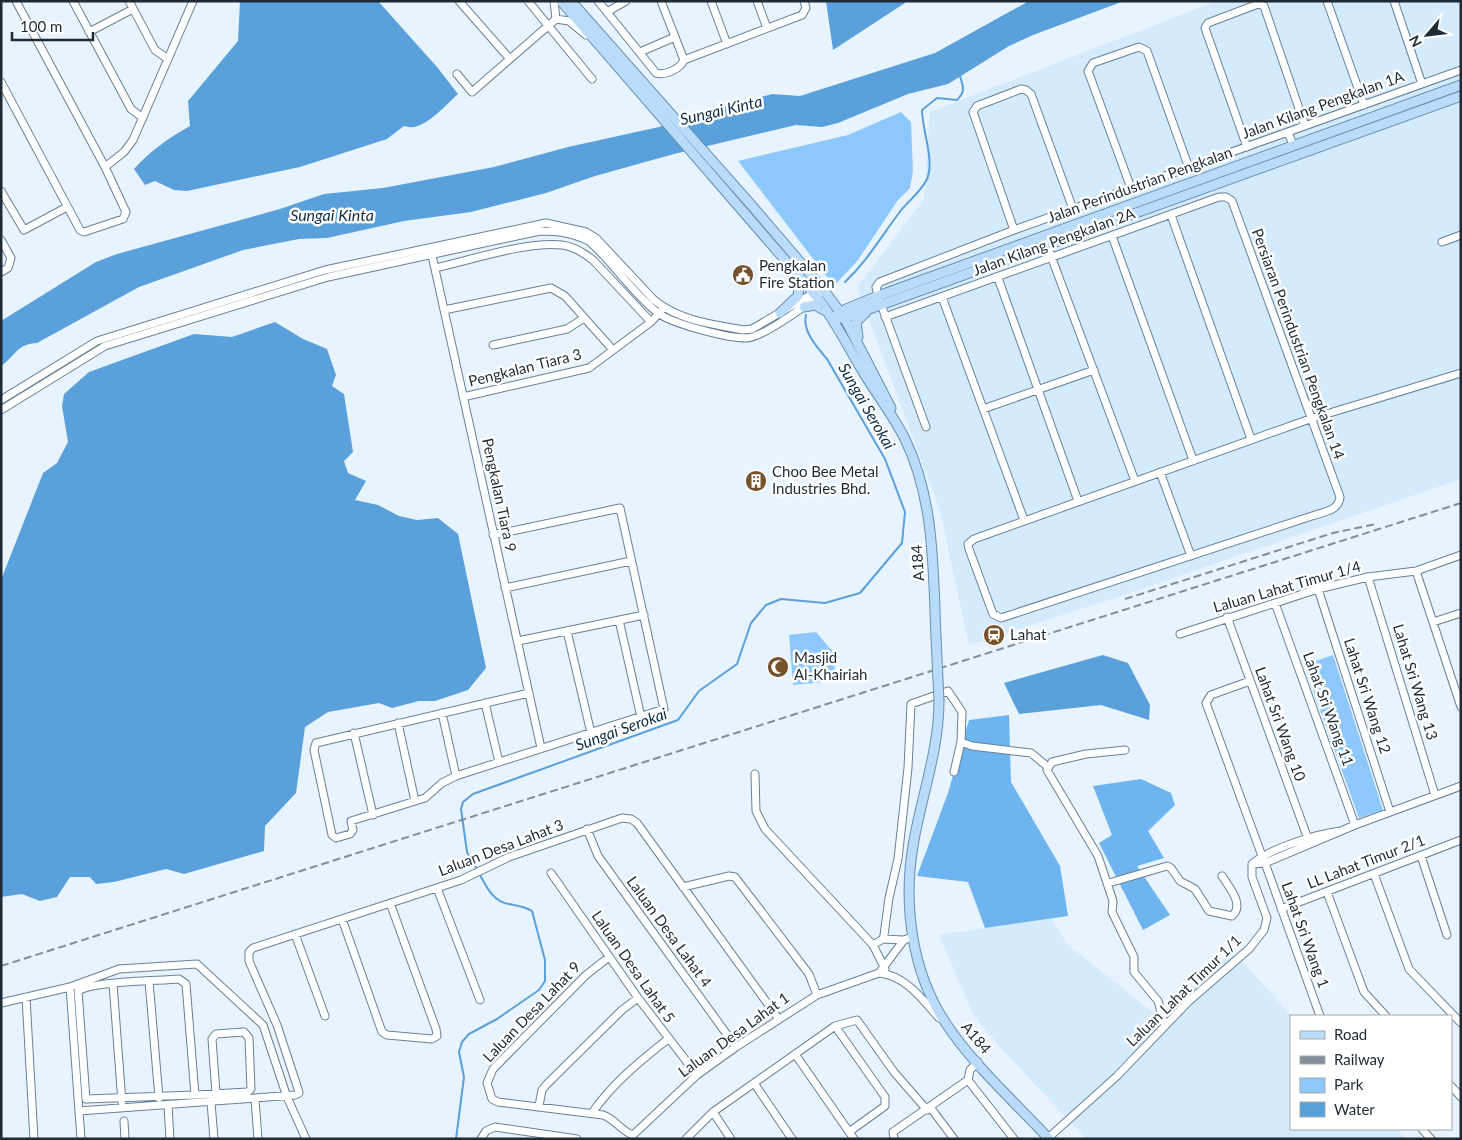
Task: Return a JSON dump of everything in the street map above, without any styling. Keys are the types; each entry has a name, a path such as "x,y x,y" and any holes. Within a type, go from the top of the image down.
{"main road":[{"path":"560,1 831,315 864,374 899,429"},
{"path":"571,1 719,168 831,299 860,344 899,429"},
{"name":"Jalan Perindustrian Pengkalan","path":"842,315 856,304 877,303 1042,235 1461,84"},
{"name":"Jalan Perindustrian Pengkalan","path":"831,315 842,315 1048,244 1461,96"},
{"path":"1252,159 1256,170"},
{"path":"719,168 758,219 757,227"},
{"path":"757,227 765,228 778,242 792,252"},
{"path":"780,255 798,282 799,290 796,299 780,313"},
{"path":"831,299 845,304 856,304"},
{"path":"860,344 856,322 862,314 877,303"},
{"path":"804,307 815,305 831,315"},
{"name":"A184","path":"899,429 913,457 926,504 931,543 939,701 934,755 916,830 911,860 908,938 941,1016 952,1033 1048,1138"}],"street":[{"path":"1,82 77,226 84,232 123,219 126,212 105,167 16,1"},
{"path":"73,1 131,109 143,118"},
{"path":"129,1 155,50 168,59"},
{"path":"105,167 124,152 133,140 194,1"},
{"path":"459,1 509,58"},
{"path":"528,1 592,79"},
{"path":"554,1 556,19"},
{"path":"598,1 656,73 660,74 680,67 684,60 802,15 806,8 804,1"},
{"path":"606,12 626,1"},
{"path":"662,1 684,60"},
{"path":"711,1 727,44"},
{"path":"756,1 767,28"},
{"path":"1327,1 1364,105"},
{"path":"1394,1 1422,84"},
{"path":"1248,147 1206,31 1208,23 1262,4 1305,126"},
{"path":"89,32 133,9"},
{"path":"456,74 472,92 556,19 569,21 596,43"},
{"path":"640,52 675,37"},
{"path":"1131,188 1089,74 1089,68 1092,64 1139,47 1145,49 1189,168"},
{"name":"Jalan Kilang Pengkalan 1A","path":"877,303 876,287 880,282 1014,230 1461,70"},
{"path":"1014,230 973,116 977,106 1021,89 1029,91 1073,209"},
{"path":"1288,132 1292,145"},
{"path":"1,191 24,230 67,207"},
{"name":"Jalan Kilang Pengkalan 2A","path":"886,317 1223,196 1232,201"},
{"name":"Persiaran Perindustrian Pengkalan 14","path":"1191,556 1333,509 1338,504 1340,497 1232,201"},
{"path":"1172,215 1251,439"},
{"path":"1,410 103,347 320,280 546,223 563,225 586,232 596,238 661,311 682,326 747,338 773,322 804,307 815,295"},
{"path":"1042,235 1048,244 1135,481"},
{"path":"1442,242 1461,235"},
{"path":"1112,236 1193,460"},
{"path":"1,240 11,258 8,268 1,272"},
{"path":"435,268 526,248 564,245 584,253 593,260 651,322"},
{"path":"1,400 97,341 325,270 432,252"},
{"name":"Pengkalan Tiara 9","path":"432,252 541,748"},
{"path":"998,278 1078,501"},
{"path":"444,310 551,288 565,296 613,350"},
{"path":"773,322 780,313 823,289"},
{"path":"942,297 1024,520"},
{"path":"877,303 886,317 926,427"},
{"name":"Pengkalan Tiara 3","path":"463,397 589,368 651,322 661,311"},
{"path":"493,345 567,329 584,318"},
{"path":"983,409 1094,370"},
{"path":"1160,472 1191,556 1006,618 996,617 968,544 974,539 1251,439 1461,373"},
{"path":"493,535 620,508 664,708 456,776 425,798 351,821 353,830 350,834 336,838 332,835 314,750 320,740 529,693"},
{"name":"Laluan Lahat Timur 1/4","path":"1180,634 1227,617 1318,589 1368,577 1416,570 1461,555"},
{"path":"505,588 631,561"},
{"path":"1416,570 1461,707"},
{"name":"Lahat Sri Wang 13","path":"1368,577 1435,795"},
{"name":"Lahat Sri Wang 12","path":"1318,589 1390,812"},
{"name":"Lahat Sri Wang 11","path":"1275,603 1355,825"},
{"path":"1433,622 1461,613"},
{"path":"518,641 644,615"},
{"name":"Lahat Sri Wang 10","path":"1227,617 1308,839"},
{"path":"619,620 641,717"},
{"path":"567,631 591,733"},
{"name":"Lahat Sri Wang 1","path":"1250,681 1211,695 1207,700 1206,706 1264,859 1320,1015"},
{"path":"883,939 889,898 898,859 908,768 912,704 948,691 962,712 961,742 954,772"},
{"path":"485,703 499,762"},
{"path":"442,713 456,776"},
{"path":"398,723 415,801"},
{"path":"354,732 372,815"},
{"path":"961,742 972,746 1032,753 1048,767 1051,779 1098,856 1109,883 1113,901 1112,912 1134,957 1134,972 1158,1001 1165,1026"},
{"path":"1048,767 1052,762 1086,754 1125,750"},
{"path":"755,774 756,811 765,829 874,945 882,971 906,984 940,1018"},
{"name":"Laluan Lahat Timur 1/1","path":"1264,859 1334,836 1355,825 1461,786"},
{"name":"Laluan Desa Lahat 3","path":"287,1097 299,1093 284,1052 277,1025 249,961 249,952 253,948 462,880 509,857 622,818 632,819 637,823 778,1018"},
{"name":"Laluan Desa Lahat 4","path":"587,829 598,856 736,1047"},
{"name":"Laluan Lahat Timur 1/1","path":"1048,1138 1116,1076 1190,1001 1249,949 1264,930 1267,918 1252,877 1252,864 1308,839 1342,831"},
{"name":"LL Lahat Timur 2/1","path":"1281,909 1461,840"},
{"path":"1421,856 1447,935"},
{"path":"1109,883 1167,866 1171,868 1180,881 1195,889 1209,911 1232,916 1236,911 1237,903 1222,876"},
{"name":"Laluan Desa Lahat 5","path":"551,873 638,998 697,1075"},
{"path":"1374,874 1409,968 1461,1023"},
{"path":"683,887 729,876 735,877 809,974 817,995"},
{"path":"437,888 480,1000"},
{"path":"1327,892 1364,992 1385,1015"},
{"path":"342,919 382,1032 387,1035 427,1040 437,1036 390,903"},
{"path":"295,934 325,1016"},
{"path":"874,945 883,939 908,938"},
{"path":"882,971 908,938"},
{"name":"Laluan Desa Lahat 9","path":"488,1093 487,1083 493,1069 586,975 609,957"},
{"path":"1,1004 70,987 119,969 198,964 263,1025 287,1097 306,1139"},
{"name":"Laluan Desa Lahat 1","path":"488,1093 492,1099 498,1102 610,1117 627,1133 633,1135 697,1075 778,1018 817,995 882,971"},
{"path":"195,1095 186,984 179,979 113,984 83,988 78,991 85,1096 88,1100 159,1098 195,1095 216,1093 248,1092 251,1089 249,1038 244,1032 216,1034 213,1037 216,1093 214,1102 214,1139"},
{"path":"150,981 159,1098"},
{"path":"113,984 122,1108"},
{"path":"70,987 81,1139"},
{"path":"26,998 34,1139"},
{"path":"539,1106 542,1090 546,1085 622,1010 638,998"},
{"path":"688,1138 713,1112 835,1026 857,1020 894,1072 954,1139"},
{"path":"835,1026 886,1102 885,1106 849,1132"},
{"path":"592,1114 604,1097 646,1056 668,1039"},
{"path":"795,1054 854,1139"},
{"path":"894,1139 893,1132 968,1080 970,1070 978,1062"},
{"path":"968,1080 1014,1139"},
{"path":"754,1083 792,1139"},
{"path":"1452,1087 1461,1097"},
{"path":"79,1111 287,1097"},
{"path":"255,1099 258,1139"},
{"path":"168,1105 170,1139"},
{"path":"713,1112 731,1139"},
{"path":"124,1121 125,1139"},
{"path":"481,1139 486,1130 495,1127 539,1136 577,1139"}],"shaded area":[{"path":"1217,1 1461,1 1461,479 1121,596 969,645 940,511 857,287 924,200 930,112"},
{"path":"1009,715 1011,782 1060,866 1068,916 985,928 968,882 917,876 948,793 969,720"},
{"path":"1141,779 1171,793 1175,805 1148,831 1164,858 1137,866 1170,915 1143,930 1099,843 1112,835 1093,786"},
{"path":"1051,919 1068,945 1159,1017 1232,951 1291,1015 1290,1130 1397,1130 1406,1139 1086,1139 1002,1049 973,1014 939,935"}],"green space":[{"path":"901,112 911,122 913,171 910,188 898,200 858,260 834,286 738,161 848,135"},
{"path":"816,632 833,652 836,681 793,685 789,635"},
{"path":"1333,655 1383,810 1359,818 1304,665"}],"water":[{"path":"240,1 378,1 437,67 458,94 433,117 418,126 404,126 387,139 300,167 187,191 174,190 155,181 145,185 134,169 160,145 190,126 188,101 238,41"},
{"path":"826,1 908,1 833,50"},
{"name":"Sungai Kinta","path":"1029,1 1124,1 1009,46 948,84 908,94 838,123 822,127 796,125 674,154 595,176 546,193 471,212 404,221 327,238 299,239 243,250 139,287 37,343 25,345 1,366 1,321 96,262 117,254 280,209 324,194 383,188 494,167 568,147 659,127 772,94 800,96 935,53"},
{"path":"275,322 303,339 327,349 336,375 332,386 344,394 353,452 344,461 348,473 366,481 355,500 378,505 399,516 417,520 438,518 458,534 486,668 468,690 435,701 419,701 392,708 379,703 328,712 305,727 296,793 265,826 264,851 184,874 166,869 114,882 96,884 90,877 70,877 57,897 40,901 22,894 1,897 1,580 43,473 57,463 68,442 62,406 64,394 89,372 194,334 232,337"},
{"path":"1103,655 1128,663 1150,705 1149,720 1101,705 1019,714 1004,683"}],"waterway":[{"name":"Sungai Serokai","path":"845,282 861,265 902,209 925,183 930,163 922,110 937,98 957,100 963,91 960,76"},
{"name":"Sungai Serokai","path":"477,869 467,852 461,809 463,802 473,794 678,720 699,691 737,664 751,623 766,605 781,599 825,603 860,593 902,543 905,512 885,459 827,359 808,333 805,321 806,315"},
{"name":"Sungai Serokai","path":"456,1139 464,1077 459,1052 462,1042 469,1034 497,1019 539,990 545,981 545,960 532,911 524,907 503,903 494,897 479,873"}],"railway":[{"path":"1,966 1461,503"},
{"path":"1125,599 1333,533 1376,524"}],"place":[{"name":"Pengkalan Fire Station","path":"743,275"},
{"name":"Choo Bee Metal Industries Bhd.","path":"756,481"},
{"name":"Lahat","path":"994,635"},
{"name":"Masjid Al-Khairiah","path":"778,667"}]}
